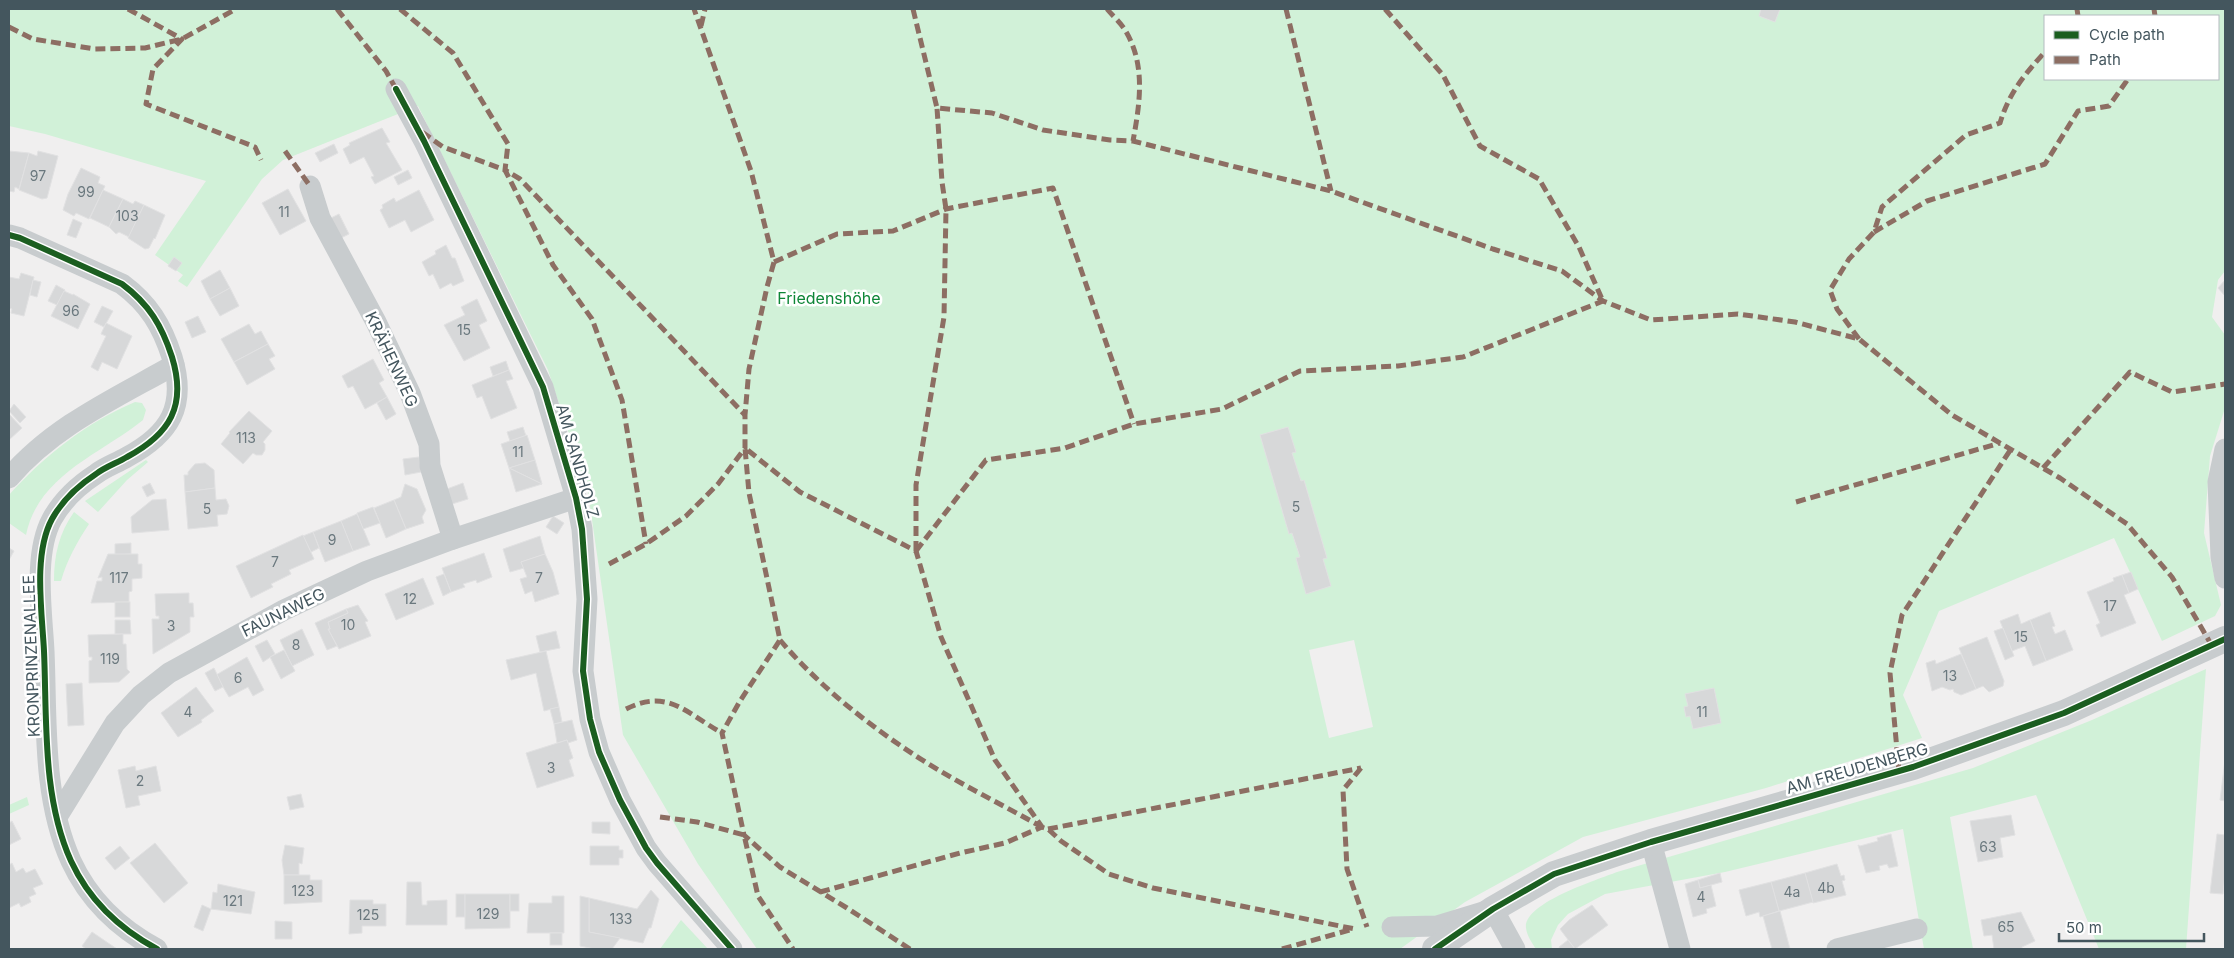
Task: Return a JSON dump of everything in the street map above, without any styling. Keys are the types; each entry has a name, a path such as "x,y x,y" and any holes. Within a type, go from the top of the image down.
{"street":[{"name":"AM SANDHOLZ","path":"396,89 424,142 542,387 576,498 587,572 588,599 583,662 585,694 599,752 620,800 646,848 732,949"},
{"name":"KRÄHENWEG","path":"310,186 320,218 376,322 410,393 429,444 430,466 454,539"},
{"name":"KRONPRINZENALLEE","path":"9,235 20,238 122,284 134,293 159,323 174,365 178,385 171,420 157,437 130,456 96,473 70,495 52,519 43,545 41,575 47,740 57,816 67,852 85,887 119,923 157,949"},
{"path":"9,478 43,445 67,426 94,408 174,365"},
{"path":"2225,449 2218,482 2221,557 2225,578"},
{"name":"FAUNAWEG","path":"57,816 115,723 141,695 169,673 284,610 367,571 454,539 576,498"},
{"name":"AM FREUDENBERG","path":"1435,949 1493,909 1554,874 1651,842 1931,761 2064,713 2225,639"},
{"path":"1651,842 1680,949"},
{"path":"1392,927 1437,926 1493,909 1515,949"},
{"path":"1837,949 1916,929"}],"green space":[{"name":"Friedenshöhe","path":"9,9 2225,9 2225,271 2218,280 2212,317 2225,335 2225,408 2210,456 2204,533 2221,605 2215,616 2162,641 2114,538 1939,611 1903,695 1922,738 1766,788 1583,837 1465,902 1400,949 757,949 698,864 623,735 588,492 548,370 418,106 283,160 262,179 187,287 178,281 183,275 155,255 206,181 45,134 9,126","holes":["1354,640 1373,727 1329,738 1309,650"]},
{"path":"135,402 142,403 146,410 143,420 57,481 43,496 33,514 26,535 9,523 9,495 22,481 67,441 100,419"},
{"path":"146,460 148,462 127,480 98,512 85,501"},
{"path":"74,512 89,524 73,551 61,581 54,581 58,545"},
{"path":"2206,669 2186,949 2099,949 2036,795 1950,817 1973,949 1924,949 1903,829 1725,872 1605,894 1568,914 1558,925 1551,940 1552,949 1536,949 1527,934 1528,919 1548,901 1617,872 1973,768 2092,720"},
{"path":"27,797 29,805 9,814 9,805"},
{"path":"681,920 708,949 660,949"}],"building":[{"path":"1761,9 1780,9 1775,22 1759,16"},
{"path":"382,128 390,142 386,143 402,170 375,184 371,177 374,176 364,157 350,164 343,149 350,145 349,143"},
{"path":"334,144 338,153 320,162 315,153"},
{"path":"9,151 29,153 19,189 15,187 14,192 9,191"},
{"path":"38,151 58,156 47,198 42,199 19,190 29,153 37,156"},
{"path":"81,168 100,177 98,183 105,186 89,219 76,213 74,216 63,210 68,194"},
{"path":"408,170 412,178 398,185 394,177"},
{"path":"288,189 306,221 280,235 262,203"},
{"path":"103,190 123,199 109,227 90,218"},
{"path":"419,190 434,220 411,232 405,220 389,228 380,210 383,208 382,205 394,198 396,202"},
{"path":"123,199 133,204 135,201 144,205 129,237 119,232 116,234 109,227"},
{"path":"144,205 165,215 155,239 149,248 145,249 128,238"},
{"path":"339,214 349,234 337,240 327,220"},
{"path":"73,219 82,223 76,238 67,235"},
{"path":"446,245 452,258 455,258 464,281 453,286 451,283 440,289 433,274 429,276 422,262 436,254 435,251"},
{"path":"174,257 182,263 176,271 168,266"},
{"path":"220,270 230,288 210,299 201,281"},
{"path":"21,273 34,277 24,316 11,313 12,309 9,308 9,277 19,279"},
{"path":"33,280 41,282 37,297 30,295"},
{"path":"2225,280 2225,296 2218,288"},
{"path":"56,285 65,290 57,305 48,301"},
{"path":"230,288 239,306 220,316 210,299"},
{"path":"64,291 90,304 78,329 51,316"},
{"path":"477,299 487,321 479,325 490,348 464,361 444,325 465,315 461,307"},
{"path":"102,306 113,311 104,327 94,322"},
{"path":"198,316 206,332 192,338 185,322"},
{"path":"106,323 132,336 117,369 102,362 98,371 91,367 106,336 101,334"},
{"path":"249,324 255,334 261,331 268,344 234,362 221,339"},
{"path":"268,344 275,356 269,359 275,369 247,385 234,362"},
{"path":"373,359 384,380 379,383 387,397 365,409 353,386 348,388 342,376"},
{"path":"506,361 509,370 493,376 490,367"},
{"path":"509,370 513,379 506,381 517,408 491,419 482,396 477,398 472,385"},
{"path":"387,397 396,414 386,420 377,403"},
{"path":"14,404 26,417 20,423 9,411"},
{"path":"249,411 272,431 263,442 265,450 262,455 253,453 243,464 221,444 229,432"},
{"path":"9,414 22,428 9,440"},
{"path":"523,427 526,436 510,441 507,432"},
{"path":"1288,427 1296,452 1292,453 1301,481 1304,480 1327,558 1323,559 1331,586 1306,594 1296,558 1300,557 1292,533 1289,534 1260,435"},
{"path":"527,435 535,460 509,468 501,444"},
{"path":"419,457 421,472 405,475 403,459"},
{"path":"535,460 542,484 509,468"},
{"path":"205,463 214,470 215,488 185,492 184,475 188,475 188,472 195,464"},
{"path":"509,468 542,484 516,492"},
{"path":"150,483 155,493 147,497 142,487"},
{"path":"463,483 468,499 452,504 447,489"},
{"path":"405,484 417,489 426,510 422,517 424,523 406,529 394,500 401,497"},
{"path":"215,488 216,500 226,499 229,506 227,514 217,515 218,526 188,529 185,492"},
{"path":"166,499 169,530 132,533 131,517 152,500"},
{"path":"394,500 406,529 386,538 374,508"},
{"path":"373,507 380,523 363,529 357,513"},
{"path":"357,514 370,545 353,551 341,521"},
{"path":"553,516 564,523 557,534 546,527"},
{"path":"341,521 353,551 325,562 313,532"},
{"path":"313,532 319,548 311,552 303,536"},
{"path":"303,535 314,559 289,570 291,574 271,584 273,587 251,598 236,566"},
{"path":"540,536 545,554 521,562 524,568 510,572 503,549"},
{"path":"131,543 131,554 115,555 115,544"},
{"path":"9,548 14,551 9,560"},
{"path":"484,553 492,577 477,583 476,580 463,584 465,587 451,592 442,568"},
{"path":"108,554 138,554 138,564 142,564 142,578 132,579 132,591 129,592 129,602 91,603 97,581 102,581 102,577 98,578"},
{"path":"545,554 553,572 559,594 535,602 532,591 525,594 520,579 527,577 521,562"},
{"path":"2131,572 2138,589 2129,593 2122,575"},
{"path":"444,574 451,592 443,596 436,577"},
{"path":"2122,575 2129,593 2124,595 2136,623 2101,637 2096,625 2100,623 2087,592 2114,581 2113,578"},
{"path":"423,578 434,604 396,620 385,594"},
{"path":"189,593 189,603 193,603 194,617 190,617 190,632 153,654 152,619 159,619 159,616 156,616 155,594"},
{"path":"115,602 130,602 130,617 115,617"},
{"path":"358,605 368,621 365,622 371,636 339,649 328,629 330,629 328,622 348,613 346,609"},
{"path":"346,609 348,613 328,622 330,629 328,629 337,646 327,650 315,623"},
{"path":"2050,612 2055,626 2052,627 2055,634 2065,630 2073,650 2046,661 2030,620"},
{"path":"2018,614 2021,624 2030,620 2046,661 2033,666 2025,646 2012,651 2000,621"},
{"path":"115,620 130,620 131,634 115,634"},
{"path":"2003,628 2014,656 2005,660 1994,631"},
{"path":"302,629 314,655 292,666 280,640"},
{"path":"556,631 560,648 540,652 536,636"},
{"path":"123,634 123,644 126,644 127,669 130,672 119,682 89,683 89,661 92,660 92,657 89,657 88,635"},
{"path":"1987,637 2004,681 2003,686 1989,692 1983,686 1976,689 1959,648"},
{"path":"267,640 275,654 263,662 255,646"},
{"path":"284,650 295,671 281,679 270,657"},
{"path":"546,651 559,707 544,711 536,673 511,680 506,660"},
{"path":"1961,654 1976,689 1961,695 1954,692 1953,689 1950,690 1942,687 1932,691 1926,663 1935,660 1936,664"},
{"path":"247,657 264,690 253,696 248,687 229,697 216,675"},
{"path":"214,668 223,687 215,691 205,673"},
{"path":"82,683 84,725 68,726 66,684"},
{"path":"196,687 214,711 201,720 202,722 178,737 161,713"},
{"path":"1714,688 1721,723 1693,729 1690,716 1686,717 1684,707 1688,706 1685,694"},
{"path":"559,707 562,722 554,724 550,709"},
{"path":"572,720 577,740 568,743 567,740 557,743 554,724"},
{"path":"567,740 573,758 569,760 574,776 537,788 526,753"},
{"path":"2225,760 2225,801 2220,800"},
{"path":"135,766 136,771 156,766 161,791 138,796 140,805 126,808 118,770"},
{"path":"301,794 304,807 290,810 287,797"},
{"path":"2011,815 2015,835 2000,838 2003,857 1978,862 1970,821"},
{"path":"12,821 21,839 9,845 9,823"},
{"path":"592,822 610,822 610,834 592,833"},
{"path":"1891,834 1898,866 1889,868 1887,864 1879,866 1880,870 1866,873 1858,845 1878,841 1877,838"},
{"path":"2217,834 2225,835 2223,894 2210,893"},
{"path":"155,843 188,883 164,903 130,863"},
{"path":"285,845 304,848 302,864 299,863 299,875 284,875 282,860"},
{"path":"120,846 130,858 115,870 105,858"},
{"path":"590,846 619,846 619,850 623,850 623,858 619,858 619,865 590,865"},
{"path":"12,863 16,872 23,868 26,873 35,869 43,884 33,888 36,894 29,897 31,902 21,907 19,903 9,908 9,865"},
{"path":"1837,864 1841,876 1844,875 1845,880 1842,881 1846,895 1813,903 1805,873"},
{"path":"1720,873 1722,882 1700,888 1698,880"},
{"path":"1805,873 1813,902 1779,911 1771,882"},
{"path":"284,875 310,875 310,880 322,880 322,902 284,904"},
{"path":"1698,880 1700,888 1711,885 1716,906 1706,909 1707,913 1693,917 1685,884"},
{"path":"407,882 421,882 422,905 427,905 427,901 447,900 447,925 406,925"},
{"path":"1771,882 1779,911 1760,917 1759,912 1746,916 1739,890"},
{"path":"218,884 255,892 251,914 211,909 213,892 217,893"},
{"path":"651,890 659,899 651,928 649,928 643,943 589,932 589,898 637,909"},
{"path":"456,894 465,894 465,917 456,917"},
{"path":"465,894 510,894 510,928 465,929"},
{"path":"510,894 519,894 519,911 510,911"},
{"path":"552,896 564,896 564,933 527,933 529,903 552,903"},
{"path":"580,896 589,898 589,932 620,938 612,949 595,949 580,946"},
{"path":"350,900 373,900 373,904 386,904 386,926 362,926 362,933 349,934"},
{"path":"202,905 211,909 203,931 194,927"},
{"path":"1592,905 1608,925 1575,949 1560,929 1569,920"},
{"path":"1780,911 1790,949 1772,949 1763,916"},
{"path":"2021,912 2035,941 2022,947 2022,949 1994,949 1992,935 1984,936 1981,920"},
{"path":"275,921 292,922 292,939 275,939"},
{"path":"92,932 117,949 86,949 82,946"},
{"path":"550,933 562,933 562,945 550,945"},
{"path":"1568,940 1575,949 1560,949 1559,947"}],"marked path":[{"path":"128,9 182,39 153,69 146,104 255,147 261,160"},
{"path":"9,27 33,39 95,49 145,48 182,39 236,9"},
{"path":"337,9 386,71 396,89"},
{"path":"400,9 453,53 508,144 505,170 520,179 745,415"},
{"path":"609,564 646,544 686,516 718,484 745,448 745,415 749,369 774,262 751,171 694,9"},
{"path":"701,26 705,9"},
{"path":"913,9 937,108 992,113 1043,130 1110,140 1133,141 1331,191 1493,249 1562,271 1603,301 1651,320 1738,314 1795,322 1859,339 1952,415 2060,478 2127,524 2172,577 2212,646"},
{"path":"1107,9 1125,30 1132,43 1139,70 1138,112 1133,141"},
{"path":"1286,9 1331,191"},
{"path":"1385,9 1443,75 1480,146 1539,179 1579,247 1602,299"},
{"path":"2077,9 2078,15"},
{"path":"2154,9 2155,15"},
{"path":"1859,339 1837,309 1830,290 1849,259 1874,232 1882,207 1966,135 2000,123 2008,102 2018,85 2044,53"},
{"path":"1874,232 1927,201 2045,164 2078,111 2109,106 2127,80"},
{"path":"916,551 916,485 944,317 946,209 942,182 937,108"},
{"path":"422,132 443,147 505,170 553,265 592,319 622,400 646,544"},
{"path":"285,151 310,186"},
{"path":"774,262 837,234 893,231 946,209 1053,188 1134,424"},
{"path":"916,551 986,460 1065,448 1134,424 1222,409 1300,371 1398,366 1463,357 1603,301"},
{"path":"2043,468 2130,372 2172,392 2225,384"},
{"path":"1796,502 2000,443"},
{"path":"910,949 780,867 744,835 722,733 740,701 780,640 749,493 745,448 800,492 916,551 941,637 995,760 1042,827 1048,829 1061,841 1109,874 1153,888 1355,929"},
{"path":"1899,772 1890,673 1902,615 2011,449"},
{"path":"780,640 810,673 879,731 946,775 1040,826"},
{"path":"626,709 641,703 665,702 687,711 722,733"},
{"path":"1361,768 1343,790 1347,869 1367,927"},
{"path":"1048,829 1361,768"},
{"path":"660,817 697,822 744,835 758,896 793,949"},
{"path":"820,892 960,853 1005,843 1042,827"},
{"path":"1282,949 1353,929"}],"cycle path":[{"path":"396,89 424,141 543,387 576,498 582,529 587,599 583,671 590,719 599,752 620,800 646,848 732,949"},
{"path":"9,235 20,238 122,284 140,299 153,316 164,335 176,374 176,404 164,428 142,448 103,469 77,488 56,512 46,533 42,549 40,584 48,758 55,811 62,836 78,875 96,901 118,923 157,949"},
{"path":"1435,949 1493,909 1554,874 1651,842 1913,767 2064,713 2225,639"}]}
